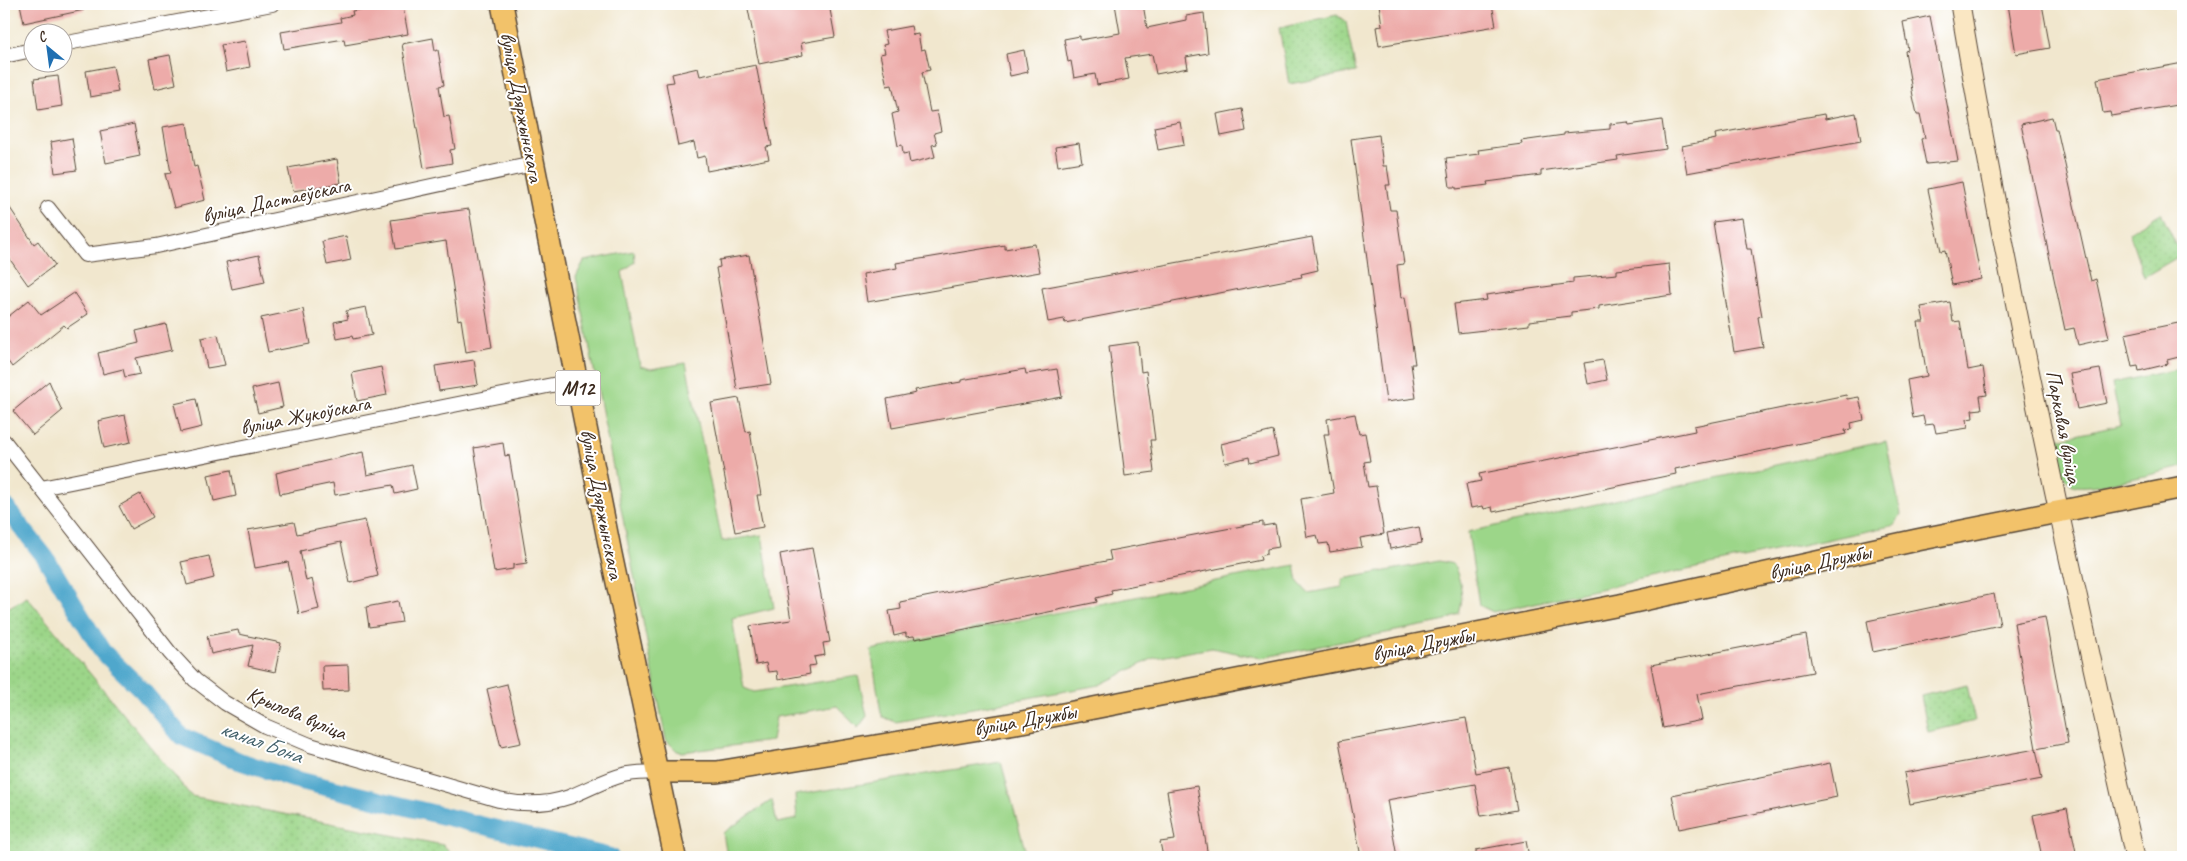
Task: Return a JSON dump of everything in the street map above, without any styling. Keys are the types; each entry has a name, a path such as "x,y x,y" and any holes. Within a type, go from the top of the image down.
{"main road":[{"name":"вуліца Дзяржынскага","path":"502,4 611,554 659,772 675,857"},
{"name":"вуліца Дружбы","path":"659,772 717,772 1022,722 1620,605 2183,487"}],"street":[{"path":"72,42 272,4"},
{"name":"Паркавая вуліца","path":"1960,4 1976,99 2058,512 2135,857"},
{"path":"4,56 22,52"},
{"name":"вуліца Дастаеўскага","path":"48,208 85,255 156,246 533,164"},
{"name":"вуліца Жукоўскага","path":"41,488 577,380"},
{"name":"Крылова вуліца","path":"4,441 109,577 182,666 195,680 224,703 265,726 310,745 499,800 520,804 543,803 570,797 605,781 626,774 659,772"}],"green space":[{"path":"1337,15 1346,22 1356,72 1289,84 1279,28"},
{"path":"2161,213 2181,255 2144,277 2129,232"},
{"path":"634,251 635,262 622,272 640,366 651,369 686,363 722,541 762,535 774,608 732,618 744,688 754,692 858,676 867,716 858,728 837,706 776,717 772,741 682,752 677,751 666,740 576,277 584,261"},
{"path":"2183,368 2183,467 2093,486 2073,485 2068,481 2061,471 2054,440 2121,425 2112,383"},
{"path":"1886,441 1901,514 1895,525 1493,612 1479,605 1468,532"},
{"path":"1439,561 1453,564 1461,588 1462,601 1459,613 1446,621 1261,658 1212,648 1154,658 1099,685 896,722 883,717 881,713 871,650 1295,565 1298,582 1308,593 1342,587 1343,579"},
{"path":"27,597 191,796 443,845 456,857 232,857 227,853 206,857 4,857 4,610"},
{"path":"1967,685 1975,721 1928,732 1921,696"},
{"path":"1001,762 1027,857 727,857 723,833 772,800 777,823 797,819 795,795"}],"building":[{"path":"20,4 83,4 84,10 24,22"},
{"path":"747,4 829,4 835,37 801,43 803,55 759,64"},
{"path":"1115,4 1143,4 1147,28 1186,20 1186,16 1204,13 1208,53 1186,57 1188,68 1156,74 1152,54 1125,58 1129,79 1097,85 1095,74 1074,78 1071,61 1068,62 1064,39 1080,36 1080,40 1120,33"},
{"path":"1379,4 1492,4 1496,26 1379,46 1376,27 1382,26"},
{"path":"2008,4 2042,4 2050,48 2016,54"},
{"path":"389,5 390,9 403,7 408,34 345,45 344,39 284,49 281,32 341,22 340,18 353,15 352,11"},
{"path":"1930,16 1958,161 1926,164 1921,139 1925,138 1920,114 1917,114 1913,96 1905,51 1908,50 1903,22"},
{"path":"911,26 913,35 918,34 921,50 925,49 930,70 922,72 930,112 937,111 941,131 934,133 937,144 932,145 935,157 910,163 908,153 903,154 902,145 898,146 892,114 898,112 892,85 887,86 880,54 885,53 883,45 887,44 884,31"},
{"path":"433,38 435,51 438,50 444,85 439,86 444,117 449,116 455,149 450,150 452,163 424,168 402,44"},
{"path":"245,41 250,67 226,72 221,45"},
{"path":"1024,50 1028,72 1010,76 1006,54"},
{"path":"170,55 176,84 155,89 149,59"},
{"path":"2183,63 2183,104 2111,116 2110,112 2103,113 2097,79"},
{"path":"756,65 772,146 766,147 769,159 707,171 705,156 697,158 694,142 678,146 666,83 674,82 672,74 698,68 700,76"},
{"path":"113,66 118,92 90,97 86,71"},
{"path":"58,76 62,106 38,110 34,79"},
{"path":"1242,109 1246,131 1221,136 1217,114"},
{"path":"1856,113 1861,141 1687,173 1682,146 1716,139 1715,134 1824,114 1825,119"},
{"path":"2052,117 2055,129 2057,129 2091,281 2096,279 2109,338 2078,345 2074,328 2065,330 2021,124"},
{"path":"1662,120 1666,149 1617,156 1618,160 1541,171 1541,175 1487,182 1488,185 1456,189 1456,187 1450,187 1446,158 1479,154 1478,150 1522,144 1521,141 1564,135 1564,133 1610,129 1610,124 1628,122 1629,125"},
{"path":"1180,122 1184,145 1158,150 1154,127"},
{"path":"187,123 194,167 197,166 205,200 174,208 165,174 171,173 163,127"},
{"path":"134,124 140,156 106,163 100,131"},
{"path":"1379,135 1383,166 1387,166 1390,185 1386,185 1390,210 1396,210 1404,264 1397,265 1401,298 1405,297 1415,364 1411,364 1416,398 1386,402 1351,139"},
{"path":"72,138 77,170 55,173 51,142"},
{"path":"1079,143 1082,162 1058,166 1055,147"},
{"path":"337,159 341,183 293,191 288,168"},
{"path":"1962,182 1981,279 1952,285 1945,250 1941,251 1928,189"},
{"path":"4,199 34,244 38,241 55,265 28,285 4,251"},
{"path":"469,209 492,347 466,352 461,319 458,320 446,241 396,249 391,220"},
{"path":"1742,218 1747,249 1751,249 1762,316 1758,317 1763,347 1734,352 1713,222"},
{"path":"346,236 351,260 327,265 322,241"},
{"path":"1312,237 1318,270 1301,274 1302,277 1065,323 1064,319 1048,322 1042,288"},
{"path":"1035,244 1040,272 867,302 863,274 897,268 896,263 1005,245 1005,249"},
{"path":"259,255 265,282 232,289 226,262"},
{"path":"749,255 771,384 737,389 716,268 720,267 719,260"},
{"path":"1669,264 1672,295 1599,306 1599,309 1571,312 1571,316 1529,321 1529,325 1458,333 1454,304 1487,300 1486,295 1573,283 1573,278 1617,274 1617,270"},
{"path":"74,293 88,314 67,328 64,325 12,367 4,356 4,320 29,300 41,315"},
{"path":"1950,302 1953,322 1960,321 1968,370 1983,367 1987,395 1980,396 1982,409 1972,410 1973,418 1967,419 1968,428 1936,433 1934,424 1925,425 1923,416 1913,418 1907,380 1927,376 1918,322 1924,322 1921,307"},
{"path":"366,307 372,335 353,339 352,336 337,339 334,322 348,319 346,311"},
{"path":"303,309 310,344 268,352 261,318"},
{"path":"2183,322 2183,356 2167,360 2168,364 2139,371 2138,366 2132,367 2125,334"},
{"path":"166,324 172,350 136,358 140,374 125,377 123,369 103,374 98,353 139,343 136,331"},
{"path":"218,335 225,365 207,368 201,338"},
{"path":"1138,342 1141,372 1146,371 1155,440 1150,440 1154,472 1125,476 1109,346"},
{"path":"474,360 478,385 439,391 435,366"},
{"path":"1603,360 1607,380 1588,384 1584,363"},
{"path":"381,367 387,395 357,401 352,373"},
{"path":"1025,369 1026,374 1057,369 1062,397 892,428 887,399 916,393 915,390 961,382 961,380"},
{"path":"2100,369 2107,403 2077,409 2070,374"},
{"path":"49,381 62,411 33,435 13,411"},
{"path":"278,383 283,407 258,413 252,389"},
{"path":"1846,395 1847,399 1859,397 1864,420 1851,423 1852,429 1845,430 1846,434 1675,469 1676,474 1493,512 1492,507 1484,509 1483,506 1471,508 1466,484 1481,481 1479,474 1695,431 1694,426"},
{"path":"739,398 746,432 750,431 761,495 757,495 763,527 735,532 711,403"},
{"path":"196,399 202,427 181,432 174,404"},
{"path":"1355,414 1359,434 1365,433 1370,461 1364,462 1368,487 1376,486 1384,534 1360,538 1362,547 1330,552 1328,543 1319,544 1317,535 1307,537 1301,499 1334,493 1324,434 1329,434 1327,419"},
{"path":"125,415 131,442 104,448 98,421"},
{"path":"1273,431 1278,456 1250,463 1249,457 1225,463 1221,444"},
{"path":"503,443 505,456 509,455 527,563 513,565 513,569 494,572 474,448"},
{"path":"363,452 367,475 412,465 417,489 395,494 393,485 335,495 333,483 280,494 276,473"},
{"path":"231,470 236,496 214,501 208,475"},
{"path":"140,494 153,517 131,529 119,506"},
{"path":"365,520 378,576 350,583 341,542 300,551 306,581 312,579 319,609 299,614 288,562 255,568 248,530 294,522 297,534"},
{"path":"1263,522 1263,526 1275,524 1279,547 1267,549 1267,554 1260,556 1261,560 1111,590 1112,594 1096,598 1097,602 915,639 914,636 906,637 906,633 894,636 889,611 901,609 900,602 1111,560 1109,551"},
{"path":"1419,527 1422,543 1390,549 1387,533"},
{"path":"812,548 830,642 823,643 825,655 814,657 816,665 809,666 810,674 778,680 777,671 768,672 766,663 756,665 750,626 791,620 780,554"},
{"path":"209,556 214,578 187,585 181,562"},
{"path":"1994,594 2000,625 1873,652 1867,621"},
{"path":"398,601 402,622 369,627 366,607"},
{"path":"2045,617 2068,743 2036,749 2014,623"},
{"path":"238,630 239,634 281,643 275,672 248,666 253,645 211,654 207,636"},
{"path":"1806,635 1813,672 1697,694 1702,720 1663,728 1651,665"},
{"path":"348,665 349,690 323,691 322,666"},
{"path":"507,684 521,743 501,747 487,689"},
{"path":"1466,718 1476,773 1509,767 1517,810 1481,816 1475,784 1387,800 1397,857 1361,857 1339,741"},
{"path":"2036,749 2042,779 1910,804 1904,773"},
{"path":"1830,763 1837,797 1679,829 1672,795"},
{"path":"1197,786 1208,857 1163,857 1160,842 1175,840 1167,791"},
{"path":"2067,808 2077,857 2060,857 2059,853 2042,857 2033,815"},
{"path":"1526,841 1529,857 1476,857 1476,850"}],"waterway":[{"name":"канал Бона","path":"4,505 45,557 102,651 142,690 181,736 239,761 293,779 610,857"}]}
